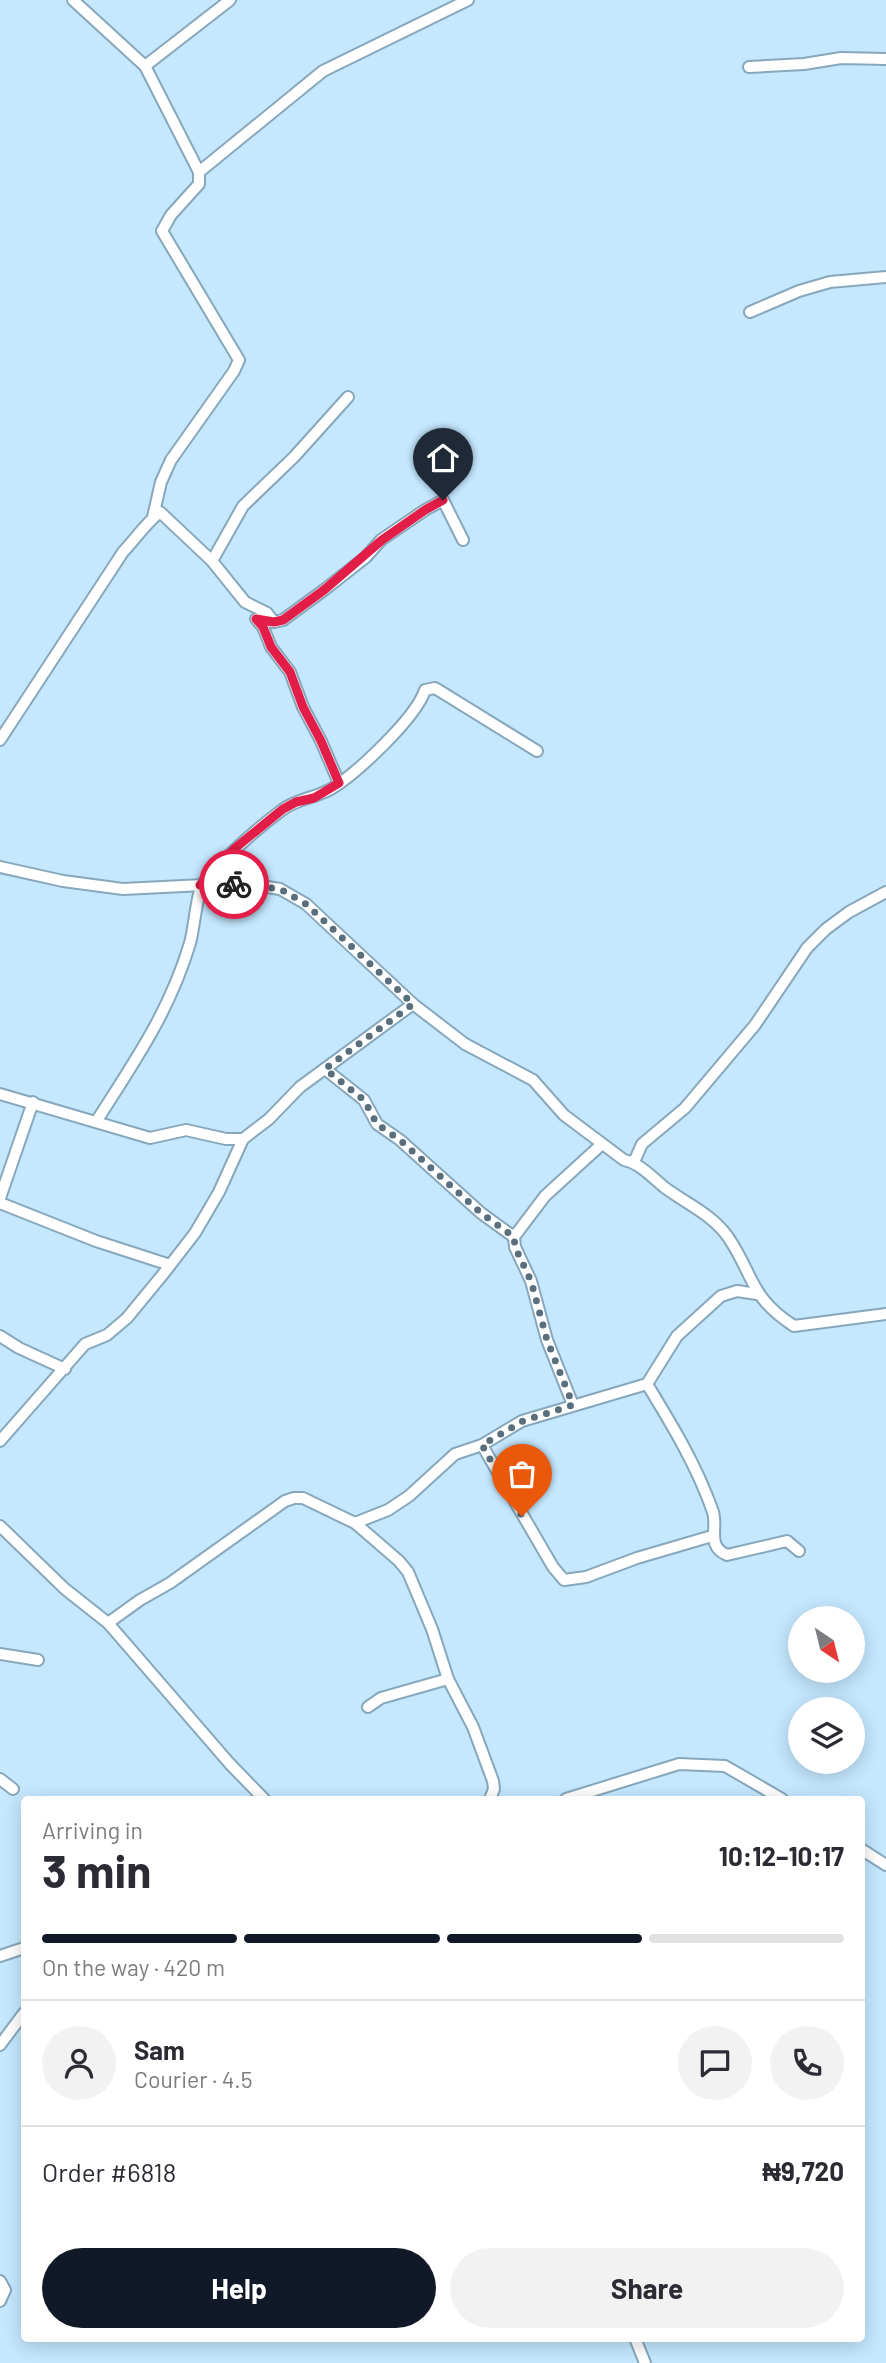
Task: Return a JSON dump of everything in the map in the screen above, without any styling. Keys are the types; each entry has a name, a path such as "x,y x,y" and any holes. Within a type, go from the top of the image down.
{"street":[{"path":"73,0 145,66 199,172 199,184 171,215 162,231 239,360 171,460 161,482 152,519"},
{"path":"145,66 230,0"},
{"path":"199,172 323,71 468,0"},
{"path":"748,67 804,64 841,58 886,59"},
{"path":"750,312 799,291 830,282 886,277"},
{"path":"212,561 243,506 294,457 348,397"},
{"path":"339,783 303,707 290,672 271,647 263,627 256,619 274,622 283,620 324,590 382,540 443,500 463,540"},
{"path":"0,740 123,552 160,512 212,561 245,603 267,612 274,622"},
{"path":"96,1122 155,1030 171,998 195,927 200,885 234,849 283,809 296,802 314,798 358,769 400,726 418,704 425,690 435,688 537,751"},
{"path":"0,867 63,881 123,889 243,883 280,889 306,904 413,1004 465,1044 533,1080 564,1115 624,1160 634,1162 696,1208 727,1235 757,1294 771,1310 794,1326 886,1314"},
{"path":"634,1162 642,1144 685,1108 755,1025 807,948 849,912 886,892"},
{"path":"0,1441 85,1344 107,1335 127,1318 170,1265 195,1233 219,1192 243,1139 269,1119 300,1087 413,1004"},
{"path":"325,1069 364,1100 377,1124 400,1140 481,1213 514,1237"},
{"path":"0,1094 150,1138 186,1130 226,1139 243,1139"},
{"path":"33,1102 0,1200 96,1241 170,1265"},
{"path":"573,1405 547,1340 531,1281 515,1247 514,1237 545,1196 602,1144"},
{"path":"355,1523 381,1513 409,1496 455,1454 482,1445 523,1421 647,1384 677,1336 714,1302 722,1296 737,1292 757,1294"},
{"path":"0,1336 65,1369"},
{"path":"647,1384 680,1439 706,1492 714,1517 712,1536 720,1552 727,1555 787,1541 800,1551"},
{"path":"482,1445 553,1567 564,1580 586,1577 637,1558 712,1536"},
{"path":"108,1623 170,1583 285,1501 303,1499 355,1523 408,1572 432,1629 448,1679 473,1727 493,1782 491,1796"},
{"path":"0,1526 65,1590 108,1623 261,1796"},
{"path":"0,1654 38,1660"},
{"path":"369,1707 381,1698 448,1679"},
{"path":"576,1796 678,1764 725,1766 777,1796"},
{"path":"0,1779 13,1789"},
{"path":"865,1852 886,1865"},
{"path":"0,1956 21,1949"},
{"path":"0,2045 21,2017"},
{"path":"0,2281 5,2290 0,2301"},
{"path":"637,2342 645,2363"}],"way so far":[{"path":"234,884 280,889 306,904 413,1004 325,1069 364,1100 377,1124 400,1140 481,1213 514,1237 515,1247 531,1281 547,1340 573,1405 523,1421 482,1445 522,1516"}],"route":[{"path":"234,884 200,885 234,849 283,809 296,802 314,798 339,783 321,741 306,715 290,672 271,647 263,627 256,619 274,622 283,620 324,590 382,540 443,500"}]}
